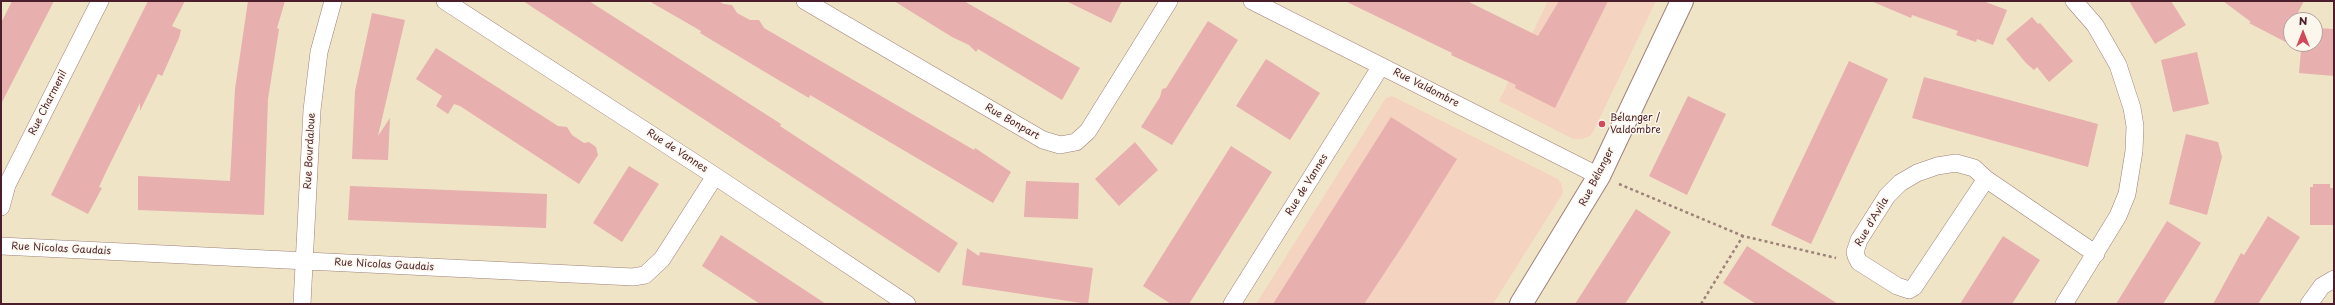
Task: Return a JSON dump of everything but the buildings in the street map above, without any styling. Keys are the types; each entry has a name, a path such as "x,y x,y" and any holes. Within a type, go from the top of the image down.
{"street":[{"name":"Rue Charmenil","path":"1,207 7,185 100,1"},
{"name":"Rue Bourdaloue","path":"302,304 315,81 319,52 333,1"},
{"name":"Rue de Vannes","path":"445,1 715,176 907,304"},
{"name":"Rue Bonpart","path":"805,1 1043,140 1060,146 1076,142 1088,131 1169,1"},
{"name":"Rue Valdombre","path":"1252,1 1609,180"},
{"name":"Rue Bélanger","path":"1521,304 1609,180 1682,1"},
{"path":"2064,304 2118,216 2127,194 2133,158 2135,126 2128,94 2118,65 2095,25 2074,1"},
{"name":"Rue de Vannes","path":"1232,304 1381,66"},
{"name":"Rue d'Avila","path":"1986,179 1914,288 1909,290 1897,286 1859,262 1855,252 1859,240 1887,196 1900,183 1917,173 1936,166 1956,164 1974,168 1986,179 2096,254"},
{"name":"Rue Nicolas Gaudais","path":"1,246 618,277 645,275 654,269 662,259 715,176"},
{"path":"2309,304 2322,286 2334,279"}],"path":[{"path":"1609,180 1744,236 1836,258"},
{"path":"1701,304 1744,236"}],"shaded area":[{"path":"1548,1 1656,1 1594,130 1590,136 1582,139 1573,139 1499,101"},
{"path":"1392,96 1558,179 1561,183 1563,193 1493,304 1256,304 1382,104 1386,98"}],"place":[{"name":"Bélanger / Valdombre","path":"1602,124"}]}
